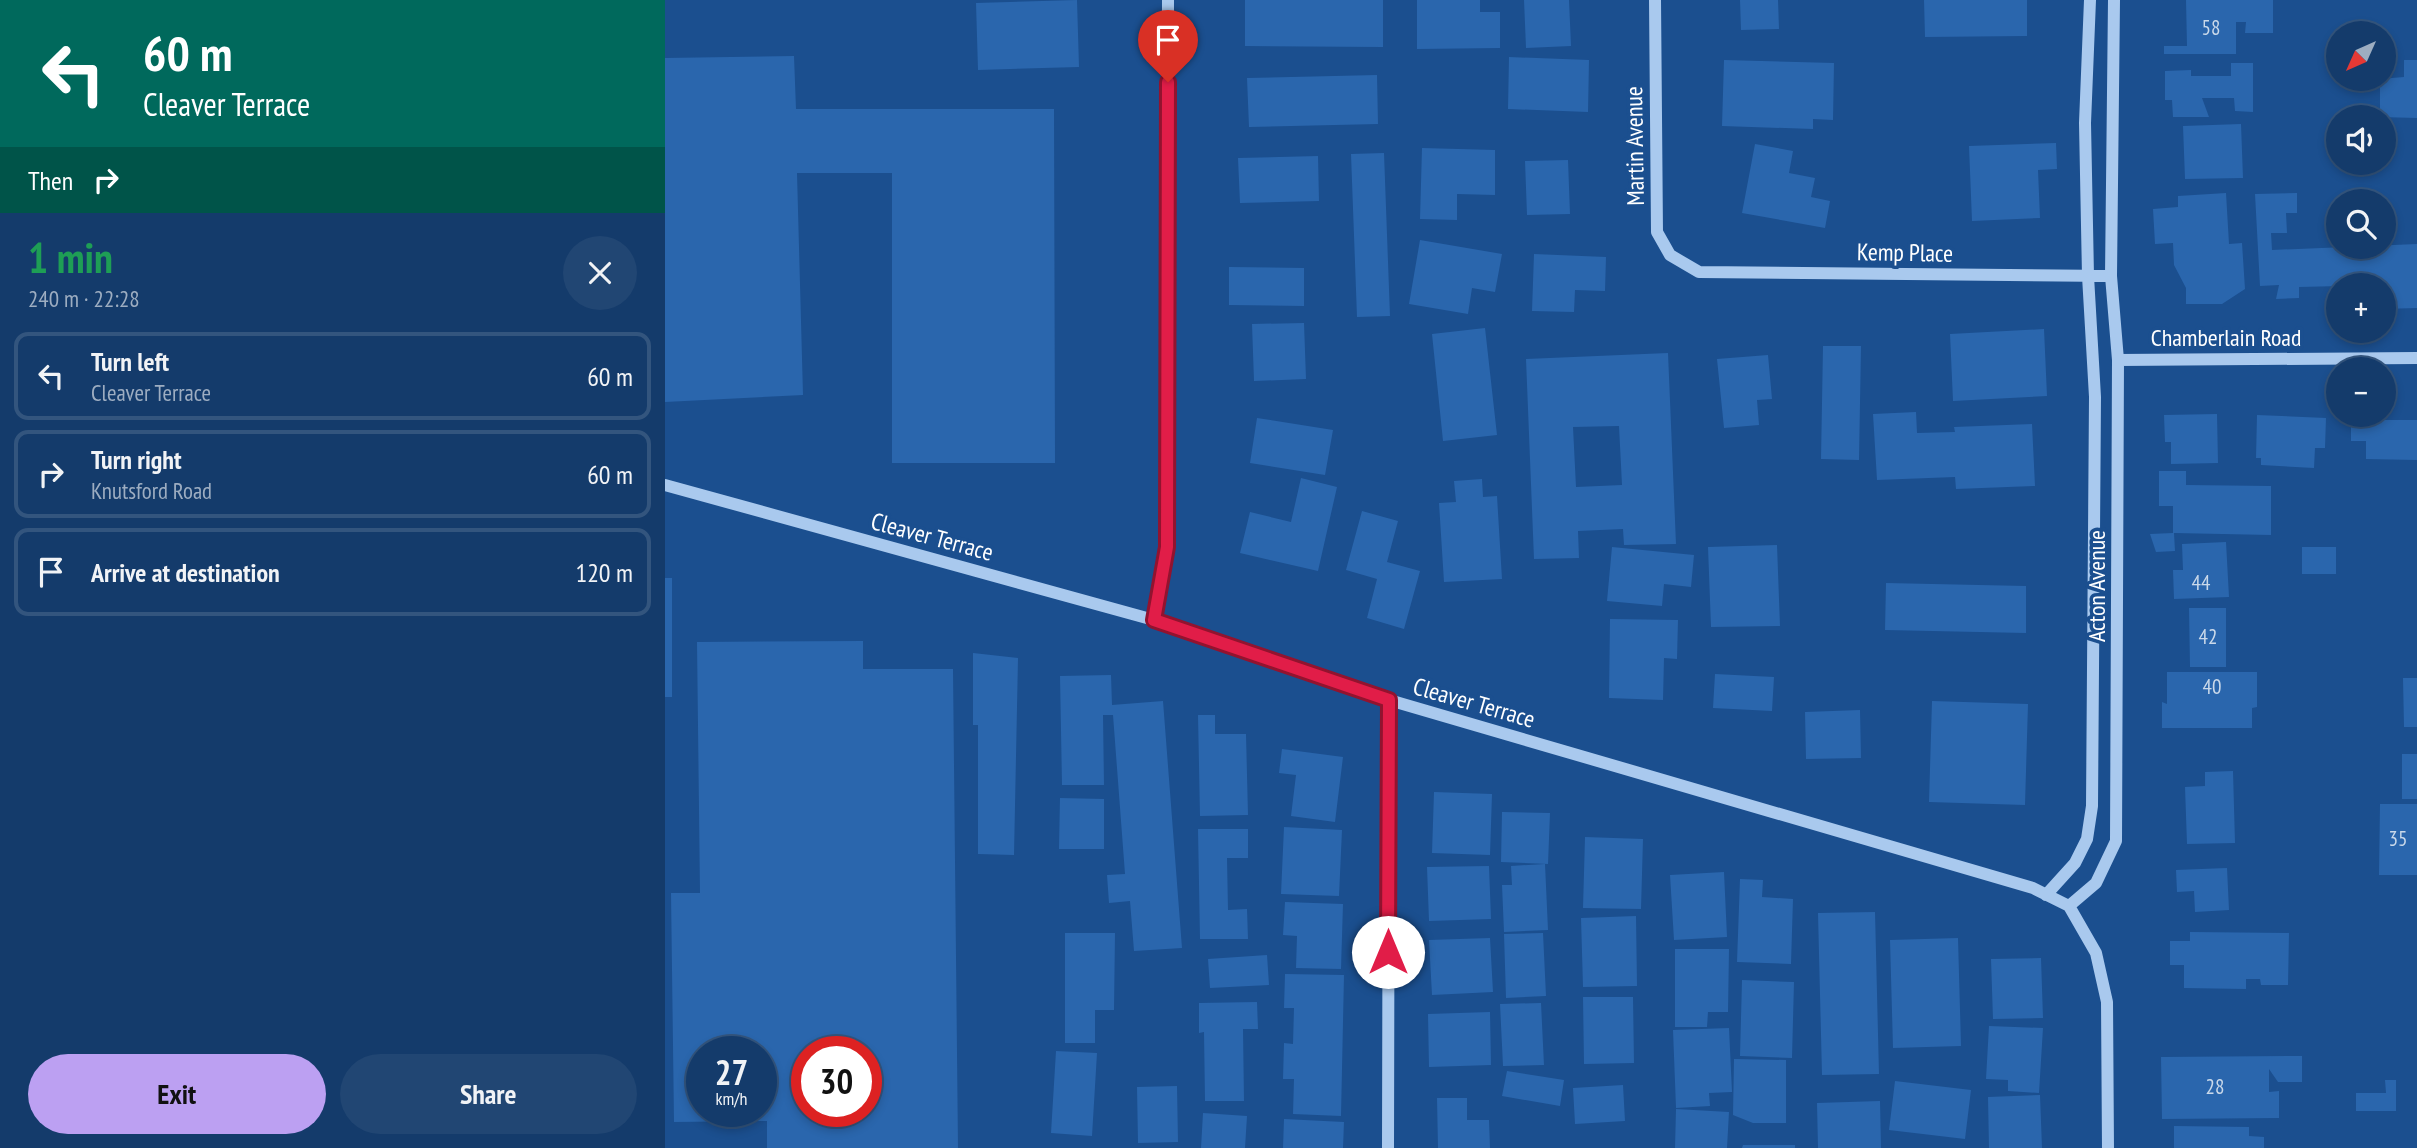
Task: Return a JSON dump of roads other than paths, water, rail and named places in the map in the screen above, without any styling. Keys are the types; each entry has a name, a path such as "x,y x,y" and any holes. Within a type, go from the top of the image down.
{"street":[{"path":"1154,620 1167,547 1168,0"},
{"name":"Martin Avenue","path":"1655,0 1657,232 1670,255 1699,272"},
{"name":"Acton Avenue","path":"2046,895 2075,863 2087,839 2092,806 2095,397 2088,276 2085,123 2090,0"},
{"name":"Acton Avenue","path":"2069,906 2096,883 2116,841 2118,360 2111,276 2114,0"},
{"name":"Kemp Place","path":"1699,272 2111,276"},
{"name":"Chamberlain Road","path":"2118,360 2417,358"},
{"name":"Cleaver Terrace","path":"665,485 1154,620 1389,700 2033,888 2069,906"},
{"path":"1388,1148 1389,700"},
{"path":"2069,906 2095,953 2107,1002 2108,1148"}]}
